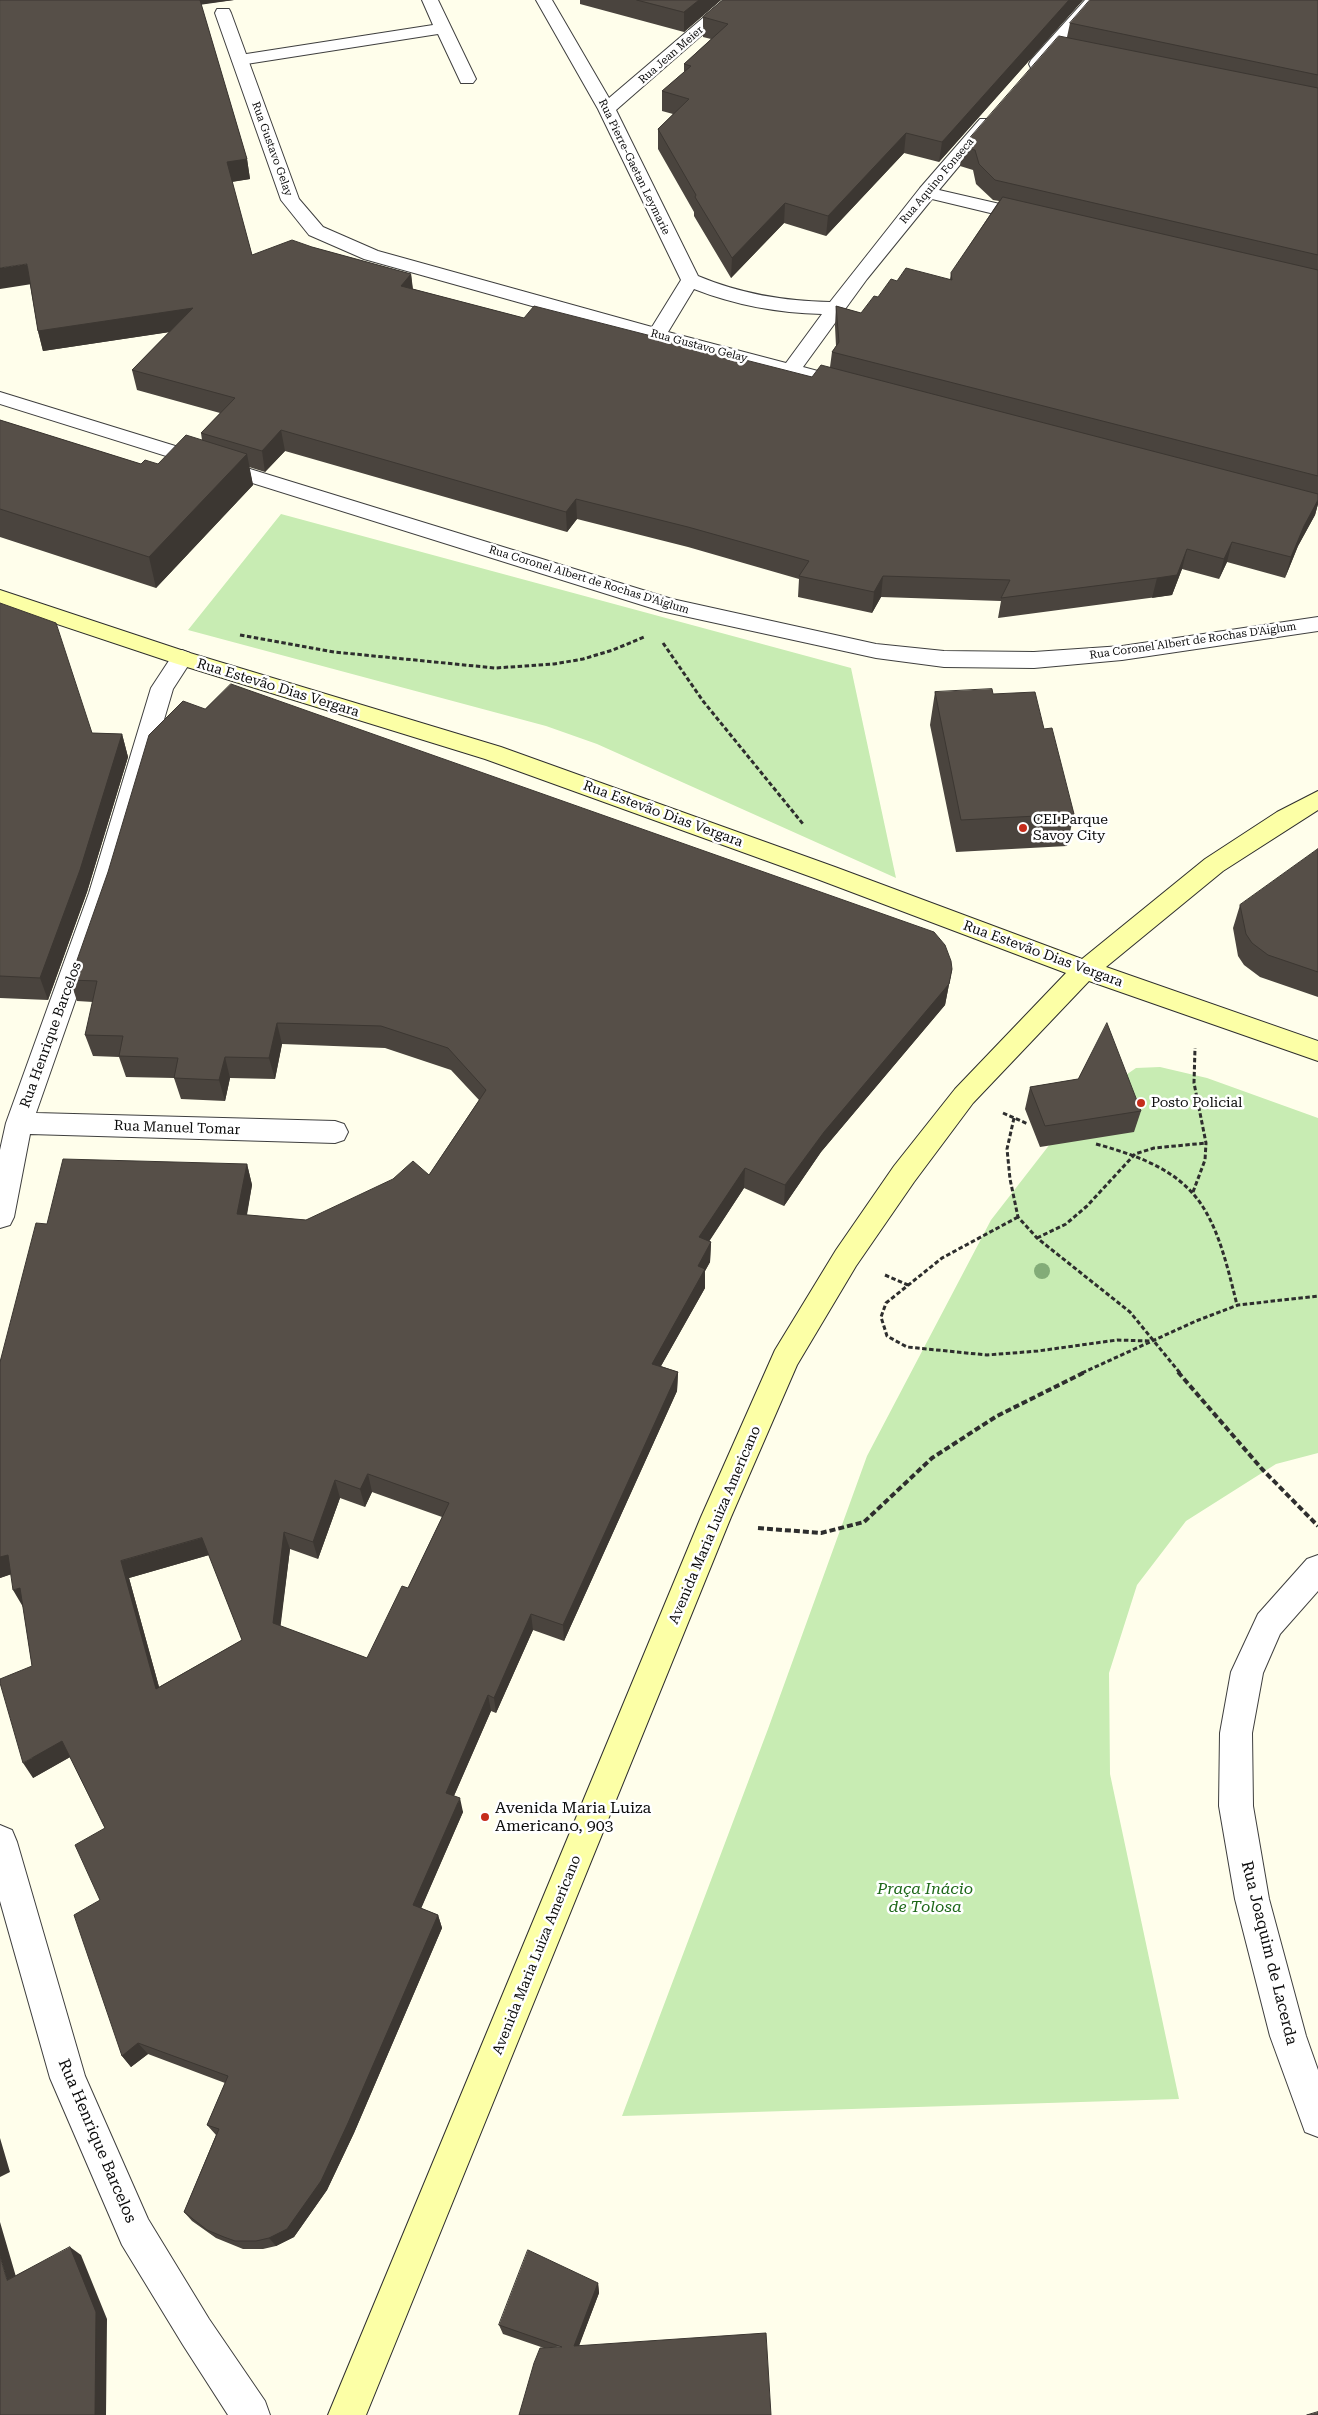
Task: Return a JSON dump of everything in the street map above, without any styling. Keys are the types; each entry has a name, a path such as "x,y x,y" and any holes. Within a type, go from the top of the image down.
{"main road":[{"name":"Rua Estevão Dias Vergara","path":"0,597 182,658 493,753 826,873 1085,970 1318,1051"},
{"name":"Avenida Maria Luiza Americano","path":"347,2415 716,1517 785,1359 856,1243 904,1174 964,1096 1085,970 1214,864 1285,818 1318,800"}],"street":[{"path":"430,0 467,79"},
{"name":"Rua Pierre-Gaetan Leymarie","path":"544,0 607,110 690,280"},
{"name":"Rua Jean Meier","path":"607,110 734,0"},
{"path":"1026,76 1094,0"},
{"name":"Rua Gustavo Gelay","path":"223,13 290,200 316,231 371,255 657,335 867,390"},
{"path":"240,60 443,28"},
{"path":"1051,47 1070,51"},
{"name":"Rua Aquino Fonseca","path":"790,370 834,308 926,192 995,112"},
{"path":"926,192 1051,221"},
{"path":"657,335 690,280 720,294 756,303 794,308 834,308"},
{"name":"Rua Coronel Albert de Rochas D'Aiglum","path":"0,398 669,606 876,651 944,659 1034,660 1122,653 1316,622"},
{"name":"Rua Henrique Barcelos","path":"0,1217 19,1123 102,893 162,688 182,658"},
{"name":"Rua Manuel Tomar","path":"19,1123 335,1132"},
{"name":"Rua Joaquim de Lacerda","path":"1318,1569 1269,1624 1247,1672 1236,1733 1236,1806 1252,1899 1288,2036 1318,2119"},
{"name":"Rua Henrique Barcelos","path":"0,1842 68,2078 135,2232 196,2332 251,2415"}],"path":[{"path":"182,658 192,647 206,640 227,635 249,636 312,649 465,667 516,669 572,663 615,651 655,631 669,606"},
{"path":"655,631 704,701 812,835 826,873"},
{"path":"1193,1192 1205,1160 1206,1143 1201,1126 1194,1083 1199,1010"},
{"path":"1014,1118 1007,1149 1010,1179 1018,1217 1037,1238 1130,1312 1262,1469 1318,1526"},
{"path":"1037,1238 1066,1224 1087,1206 1135,1154 1154,1148 1206,1143"},
{"path":"1096,1144 1135,1154 1168,1173 1193,1192 1212,1224 1238,1305"},
{"path":"1018,1217 942,1258 886,1303 881,1317 887,1336 907,1347 987,1355 1038,1351 1117,1340 1153,1341"},
{"path":"716,1517 763,1529 821,1533 864,1522 932,1458 997,1416 1153,1341 1238,1305 1318,1296"}],"green space":[{"path":"281,514 851,668 896,878 597,744 546,726 188,630"},
{"name":"Praça Inácio de Tolosa","path":"1160,1067 1207,1078 1318,1118 1318,1453 1276,1464 1186,1521 1137,1585 1109,1673 1110,1774 1179,2099 622,2116 768,1729 867,1456 991,1220 1078,1108 1136,1068"}],"building":[{"path":"0,0 200,0 247,159 227,162 252,255 292,240 411,274 401,286 524,318 534,306 812,377 821,365 1318,494 1318,500 1304,526 1291,557 1232,542 1224,559 1187,549 1177,575 1157,578 1001,598 1010,580 883,576 874,592 799,576 809,561 688,527 576,499 566,512 281,430 262,451 201,433 235,398 132,370 193,308 38,331 27,264 0,268"},
{"path":"637,0 699,0 684,12"},
{"path":"723,0 1069,0 942,142 906,133 828,216 785,203 732,258 695,197 696,195 658,129 689,99 662,91 691,66 684,64 728,24 703,17"},
{"path":"1090,0 1318,0 1318,75 1070,23"},
{"path":"1059,36 1318,88 1318,255 995,180 979,164 975,150 962,147"},
{"path":"1003,197 1318,270 1318,476 832,352 839,342 836,306 861,313 874,296 878,297 891,279 897,281 906,268 952,280 951,273"},
{"path":"0,420 141,464 145,460 158,464 186,435 247,454 149,557 0,509"},
{"path":"0,603 56,623 92,733 122,734 80,870 40,978 0,976"},
{"path":"231,684 934,932 945,945 952,969 949,984 824,1132 785,1185 745,1168 699,1237 711,1242 698,1266 705,1269 652,1364 678,1372 563,1625 531,1614 494,1698 488,1695 446,1793 460,1798 413,1905 438,1915 348,2123 321,2181 287,2229 269,2238 256,2241 235,2241 224,2237 207,2230 184,2212 219,2129 207,2125 228,2076 138,2043 122,2056 74,1915 100,1900 75,1845 105,1828 62,1741 23,1763 0,1683 0,1679 32,1666 20,1588 13,1590 8,1555 0,1557 0,1362 36,1223 47,1224 63,1159 247,1164 237,1214 306,1220 393,1179 413,1161 429,1175 486,1090 448,1048 381,1026 277,1023 269,1058 225,1057 219,1080 174,1078 178,1058 119,1056 123,1036 85,1035 97,981 70,980 108,872 149,735 183,701 205,709","holes":["368,1474 449,1503 408,1588 402,1586 367,1658 273,1623 284,1532 313,1542 335,1480 360,1489","202,1538 242,1640 156,1689 121,1561"]},
{"path":"992,689 993,694 1035,692 1044,729 1052,728 1074,814 961,820 935,692"},
{"path":"1318,849 1318,972 1268,955 1252,943 1246,934 1240,905"},
{"path":"1107,1023 1141,1111 1045,1126 1030,1087 1078,1079"},
{"path":"70,2247 96,2312 95,2415 0,2415 0,2256 7,2280"},
{"path":"528,2250 598,2283 574,2346 766,2333 771,2415 519,2415 540,2348 562,2347 499,2325"},
{"path":"1318,2412 1318,2415 1307,2415"}],"place":[{"name":"CEI Parque Savoy City","path":"1023,828"},
{"name":"Posto Policial","path":"1141,1103"},
{"name":"Avenida Maria Luiza Americano, 903","path":"485,1817"}]}
